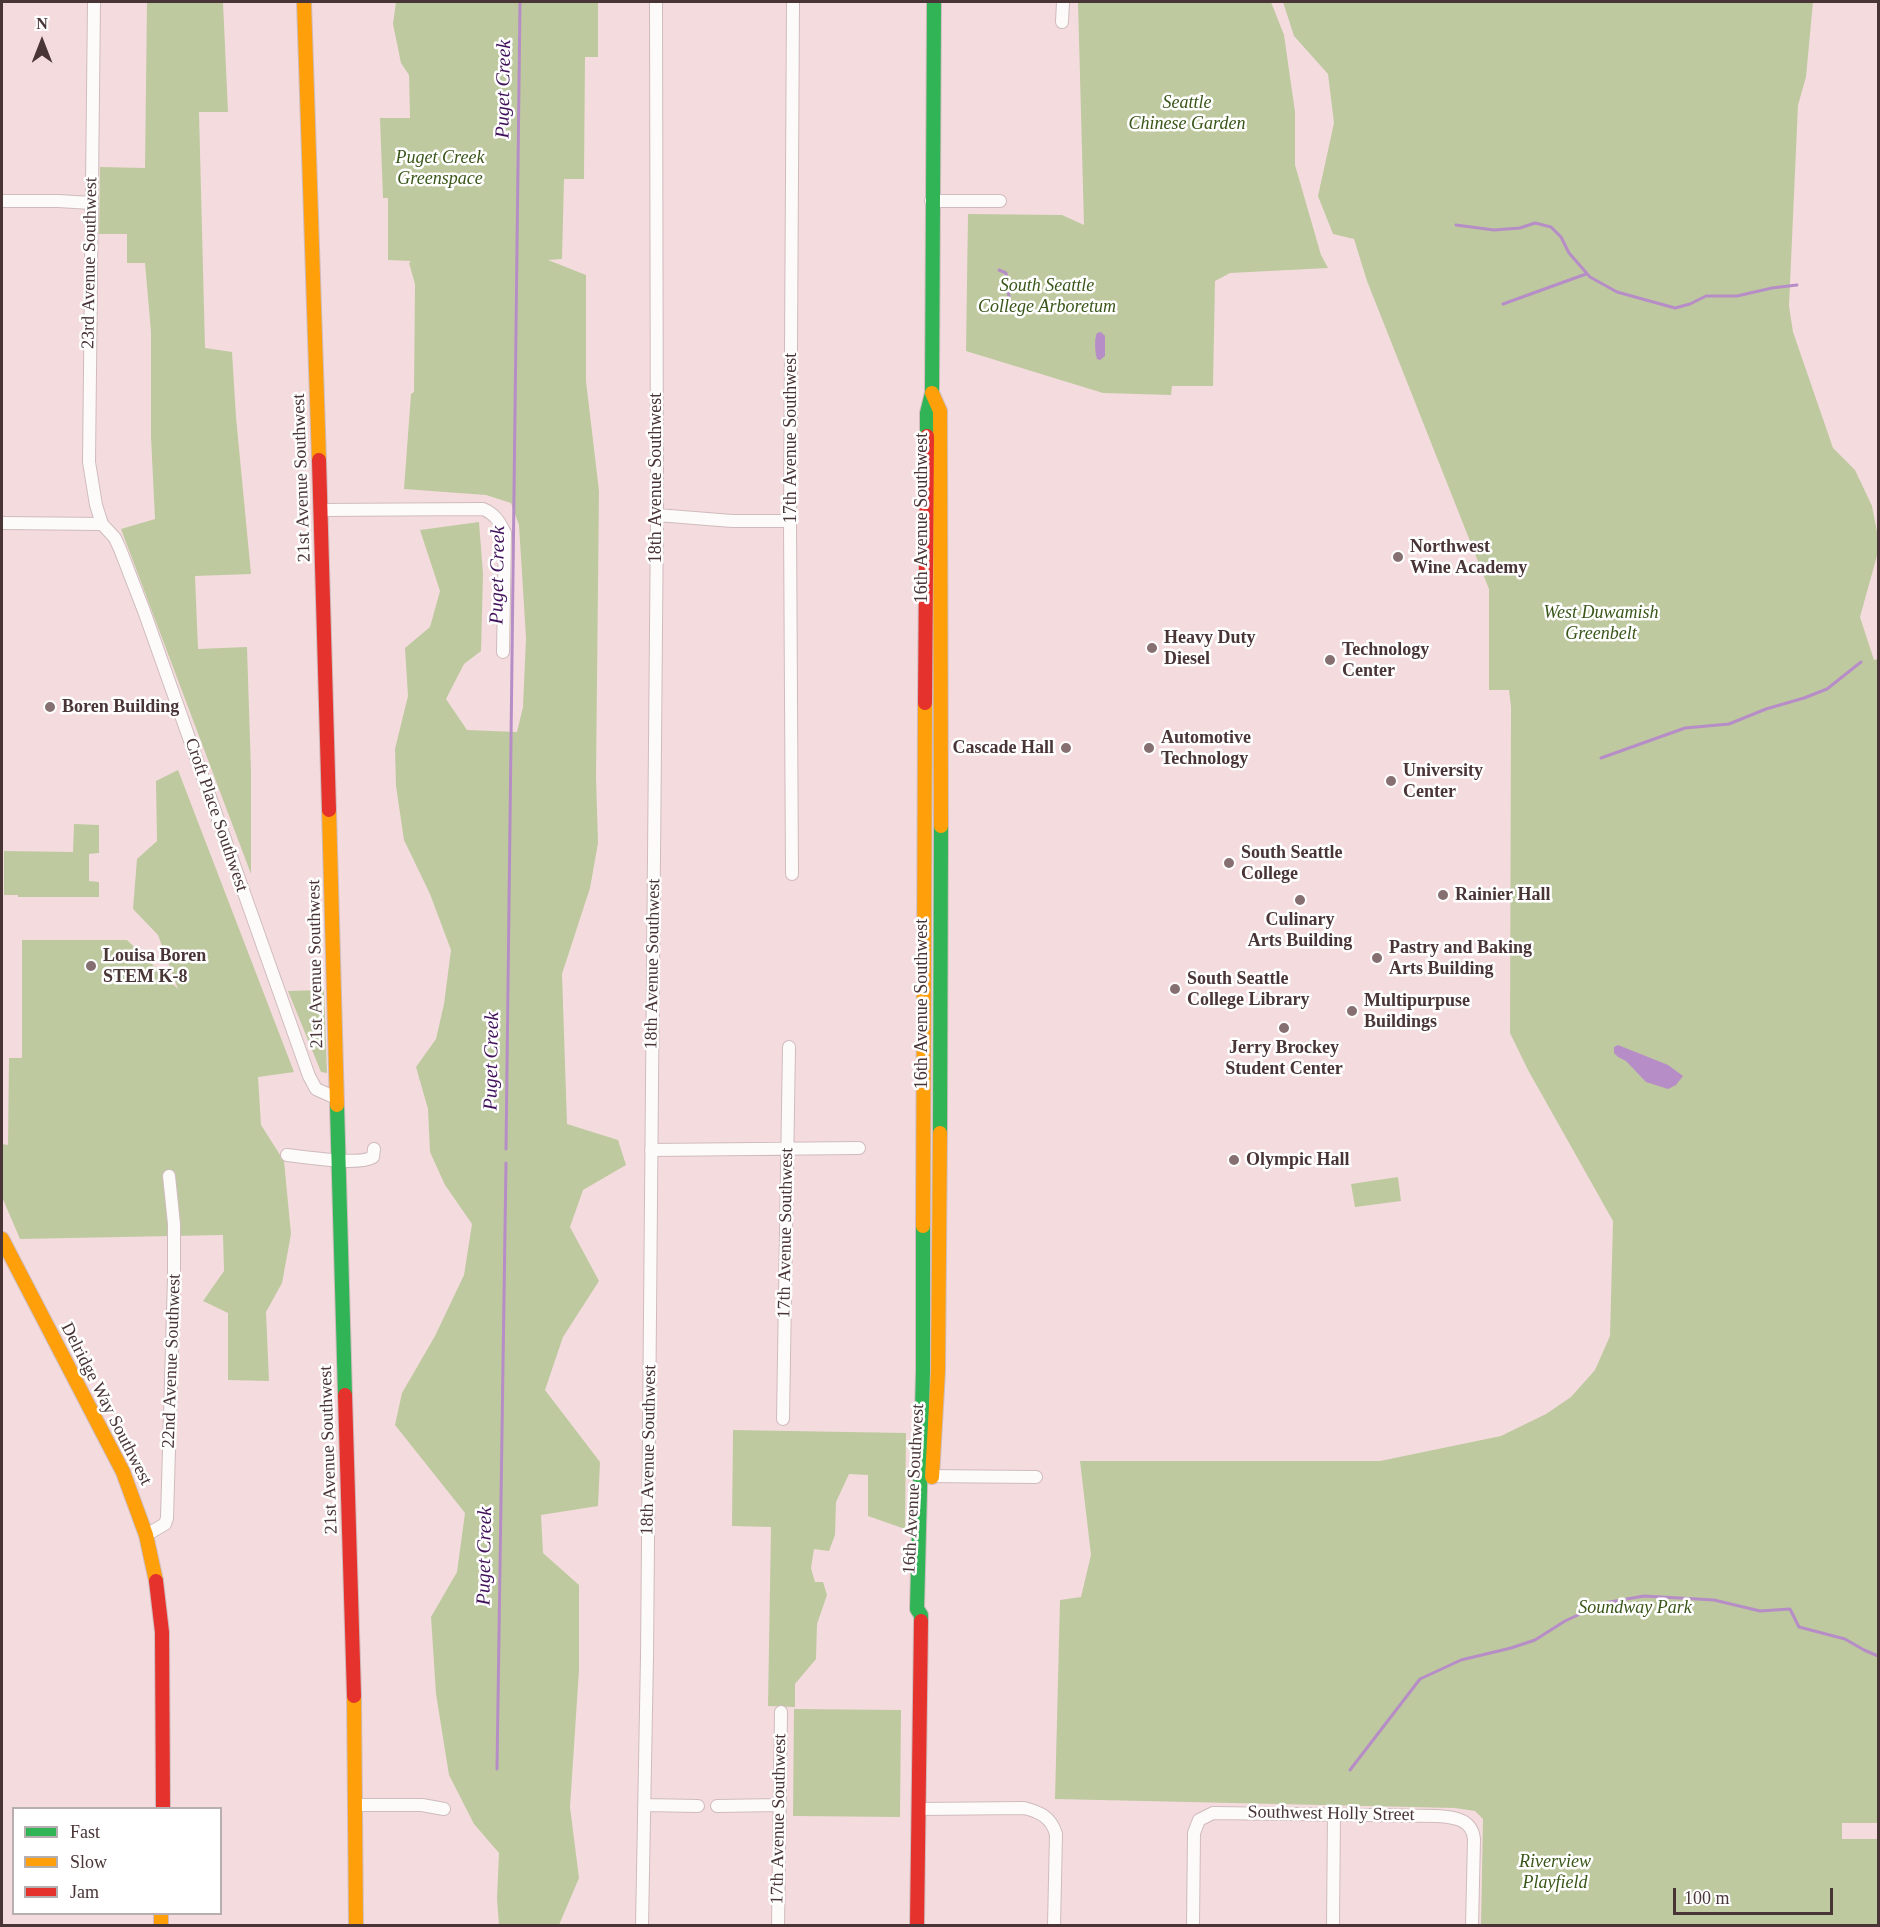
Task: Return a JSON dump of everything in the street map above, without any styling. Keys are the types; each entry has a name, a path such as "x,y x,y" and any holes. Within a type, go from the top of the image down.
{"street":[{"name":"23rd Avenue Southwest","path":"94,2 89,462 93,492 102,524"},
{"name":"21st Avenue Southwest","path":"304,2 334,931 336,1098 357,1805 356,1926"},
{"name":"18th Avenue Southwest","path":"642,1926 657,514 656,2"},
{"name":"17th Avenue Southwest","path":"792,874 790,521 793,2"},
{"name":"16th Avenue Southwest","path":"917,1926 921,1615 917,1609 927,1476 927,413 932,393 931,201 934,2"},
{"path":"1062,22 1063,2"},
{"path":"2,201 92,203"},
{"path":"931,201 1000,201"},
{"path":"321,510 483,509 491,512 499,520 505,533 503,652"},
{"path":"657,514 732,521 790,521"},
{"path":"2,523 102,524"},
{"name":"Croft Place Southwest","path":"102,524 115,538 120,549 309,1076 316,1089 336,1098"},
{"name":"17th Avenue Southwest","path":"783,1419 789,1047"},
{"path":"651,1150 859,1148"},
{"path":"287,1155 339,1160 369,1160 373,1157 375,1149"},
{"name":"22nd Avenue Southwest","path":"146,1535 165,1524 167,1518 174,1268 174,1224 169,1176"},
{"name":"Delridge Way Southwest","path":"2,1239 6,1260 119,1463 146,1535 157,1585 162,1632 163,1807"},
{"path":"927,1476 1036,1477"},
{"name":"17th Avenue Southwest","path":"778,1926 781,1712"},
{"path":"357,1805 422,1805 444,1809"},
{"path":"644,1805 699,1806"},
{"path":"717,1806 780,1805"},
{"path":"919,1809 1024,1808 1044,1815 1050,1820 1056,1834 1054,1926"},
{"name":"Southwest Holly Street","path":"1193,1926 1194,1833 1199,1820 1213,1813 1437,1816 1465,1821 1472,1827 1474,1839 1472,1926"},
{"path":"1333,1926 1334,1814"}],"green space":[{"path":"147,2 223,2 228,112 199,112 205,348 232,352 251,574 195,576 198,649 247,647 251,771 251,874 121,529 155,519 151,437 151,332 145,263 127,263 127,234 99,234 100,167 145,168"},
{"name":"Puget Creek Greenspace","path":"396,2 598,2 598,57 585,57 584,179 564,179 562,259 548,260 586,275 586,381 599,491 596,777 598,843 590,888 562,974 567,1124 618,1140 626,1165 583,1190 570,1227 599,1281 563,1337 545,1390 600,1462 598,1506 541,1515 543,1553 579,1585 579,1670 570,1807 579,1878 559,1925 499,1925 497,1899 499,1853 474,1824 449,1775 436,1694 431,1617 457,1572 465,1513 395,1425 402,1393 435,1336 464,1275 472,1224 445,1185 430,1152 428,1109 416,1067 436,1039 444,1004 451,950 430,894 404,840 396,786 395,749 408,696 405,648 430,627 440,591 420,530 479,522 483,574 481,651 464,664 446,699 467,730 517,732 523,707 526,638 519,525 511,503 486,495 404,489 411,394 414,392 415,284 409,263 411,261 388,260 388,198 383,198 380,118 410,118 409,75 401,63 393,24"},
{"path":"1078,2 1271,2 1284,35 1295,112 1295,165 1321,255 1328,268 1230,273 1215,281 1213,386 1172,386 1171,395 1103,393 966,351 968,214 1062,215 1084,225"},
{"path":"1283,2 1813,2 1806,77 1798,105 1789,306 1793,332 1833,448 1855,470 1872,506 1878,537 1878,552 1860,617 1874,660 1878,659 1878,1823 1842,1823 1842,1839 1878,1839 1878,1925 1481,1925 1483,1819 1475,1811 1455,1808 1055,1799 1060,1600 1081,1597 1091,1555 1080,1461 1380,1461 1501,1436 1546,1414 1571,1397 1595,1370 1610,1336 1613,1221 1528,1070 1510,1033 1511,707 1509,690 1489,690 1489,589 1367,281 1354,239 1333,234 1318,196 1334,123 1328,74 1294,36"},
{"path":"178,770 294,1072 258,1077 261,1125 284,1161 291,1234 282,1283 266,1312 269,1381 228,1380 228,1313 203,1301 224,1271 223,1235 20,1239 2,1197 2,1144 8,1145 9,1058 22,1058 22,940 127,940 178,989 158,935 133,909 137,859 157,841 156,781"},
{"path":"74,824 99,825 99,853 89,854 89,881 99,882 99,897 4,895 4,851 73,852"},
{"path":"324,990 327,1073 321,1072 288,991"},
{"path":"1398,1177 1401,1201 1355,1207 1351,1184"},
{"path":"733,1430 906,1433 905,1529 868,1516 868,1475 849,1474 836,1502 835,1535 829,1551 814,1549 811,1568 815,1582 823,1582 827,1595 817,1624 816,1659 795,1684 795,1707 768,1706 771,1527 732,1526"},
{"path":"794,1709 901,1710 900,1817 793,1816"}],"shaded area":[{"path":"1101,332 1105,336 1105,356 1100,360 1097,359 1095,342 1097,333"},
{"path":"1618,1045 1668,1065 1683,1076 1676,1085 1668,1089 1646,1082 1626,1061 1614,1053 1614,1047"}],"waterway":[{"name":"Puget Creek","path":"506,1149 520,2"},
{"path":"1456,225 1494,230 1520,228 1535,223 1551,227 1590,277 1617,292 1675,308 1706,296 1737,296 1797,285"},
{"path":"999,270 1006,273 1009,297"},
{"path":"1503,304 1586,274"},
{"path":"1601,758 1685,728 1729,724 1766,709 1804,698 1827,689 1861,662"},
{"name":"Puget Creek","path":"497,1769 506,1163"},
{"path":"1350,1770 1420,1679 1461,1660 1535,1640 1565,1621 1604,1603 1644,1596 1714,1600 1760,1611 1790,1609 1799,1627 1845,1639 1878,1656"}],"traffic: fast":[{"path":"927,436 927,413 932,393 934,2"},
{"path":"940,1133 941,826"},
{"path":"337,1105 345,1395"},
{"path":"921,1621 921,1615 917,1609 923,1371 923,1226"}],"traffic: slow":[{"path":"304,2 319,460"},
{"path":"932,393 940,411 941,826"},
{"path":"923,1226 925,703"},
{"path":"329,810 337,1105"},
{"path":"932,1477 938,1371 940,1133"},
{"path":"2,1239 123,1472 146,1535 156,1581"},
{"path":"354,1696 356,1926"},
{"path":"161,1915 161,1926"}],"traffic: jam":[{"path":"925,703 927,436"},
{"path":"319,460 329,810"},
{"path":"345,1395 354,1696"},
{"path":"156,1581 162,1632 163,1807"},
{"path":"917,1926 921,1621"}],"place":[{"name":"Northwest Wine Academy","path":"1398,557"},
{"name":"Heavy Duty Diesel","path":"1152,648"},
{"name":"Technology Center","path":"1330,660"},
{"name":"Boren Building","path":"50,707"},
{"name":"Cascade Hall","path":"1066,748"},
{"name":"Automotive Technology","path":"1149,748"},
{"name":"University Center","path":"1391,781"},
{"name":"South Seattle College","path":"1229,863"},
{"name":"Rainier Hall","path":"1443,895"},
{"name":"Culinary Arts Building","path":"1300,900"},
{"name":"Pastry and Baking Arts Building","path":"1377,958"},
{"name":"Louisa Boren STEM K-8","path":"91,966"},
{"name":"South Seattle College Library","path":"1175,989"},
{"name":"Multipurpuse Buildings","path":"1352,1011"},
{"name":"Jerry Brockey Student Center","path":"1284,1028"},
{"name":"Olympic Hall","path":"1234,1160"}],"park label":[{"name":"Seattle Chinese Garden","path":"1187,113"},
{"name":"South Seattle College Arboretum","path":"1047,296"},
{"name":"West Duwamish Greenbelt","path":"1601,623"},
{"name":"Soundway Park","path":"1635,1608"},
{"name":"Riverview Playfield","path":"1555,1872"}]}
